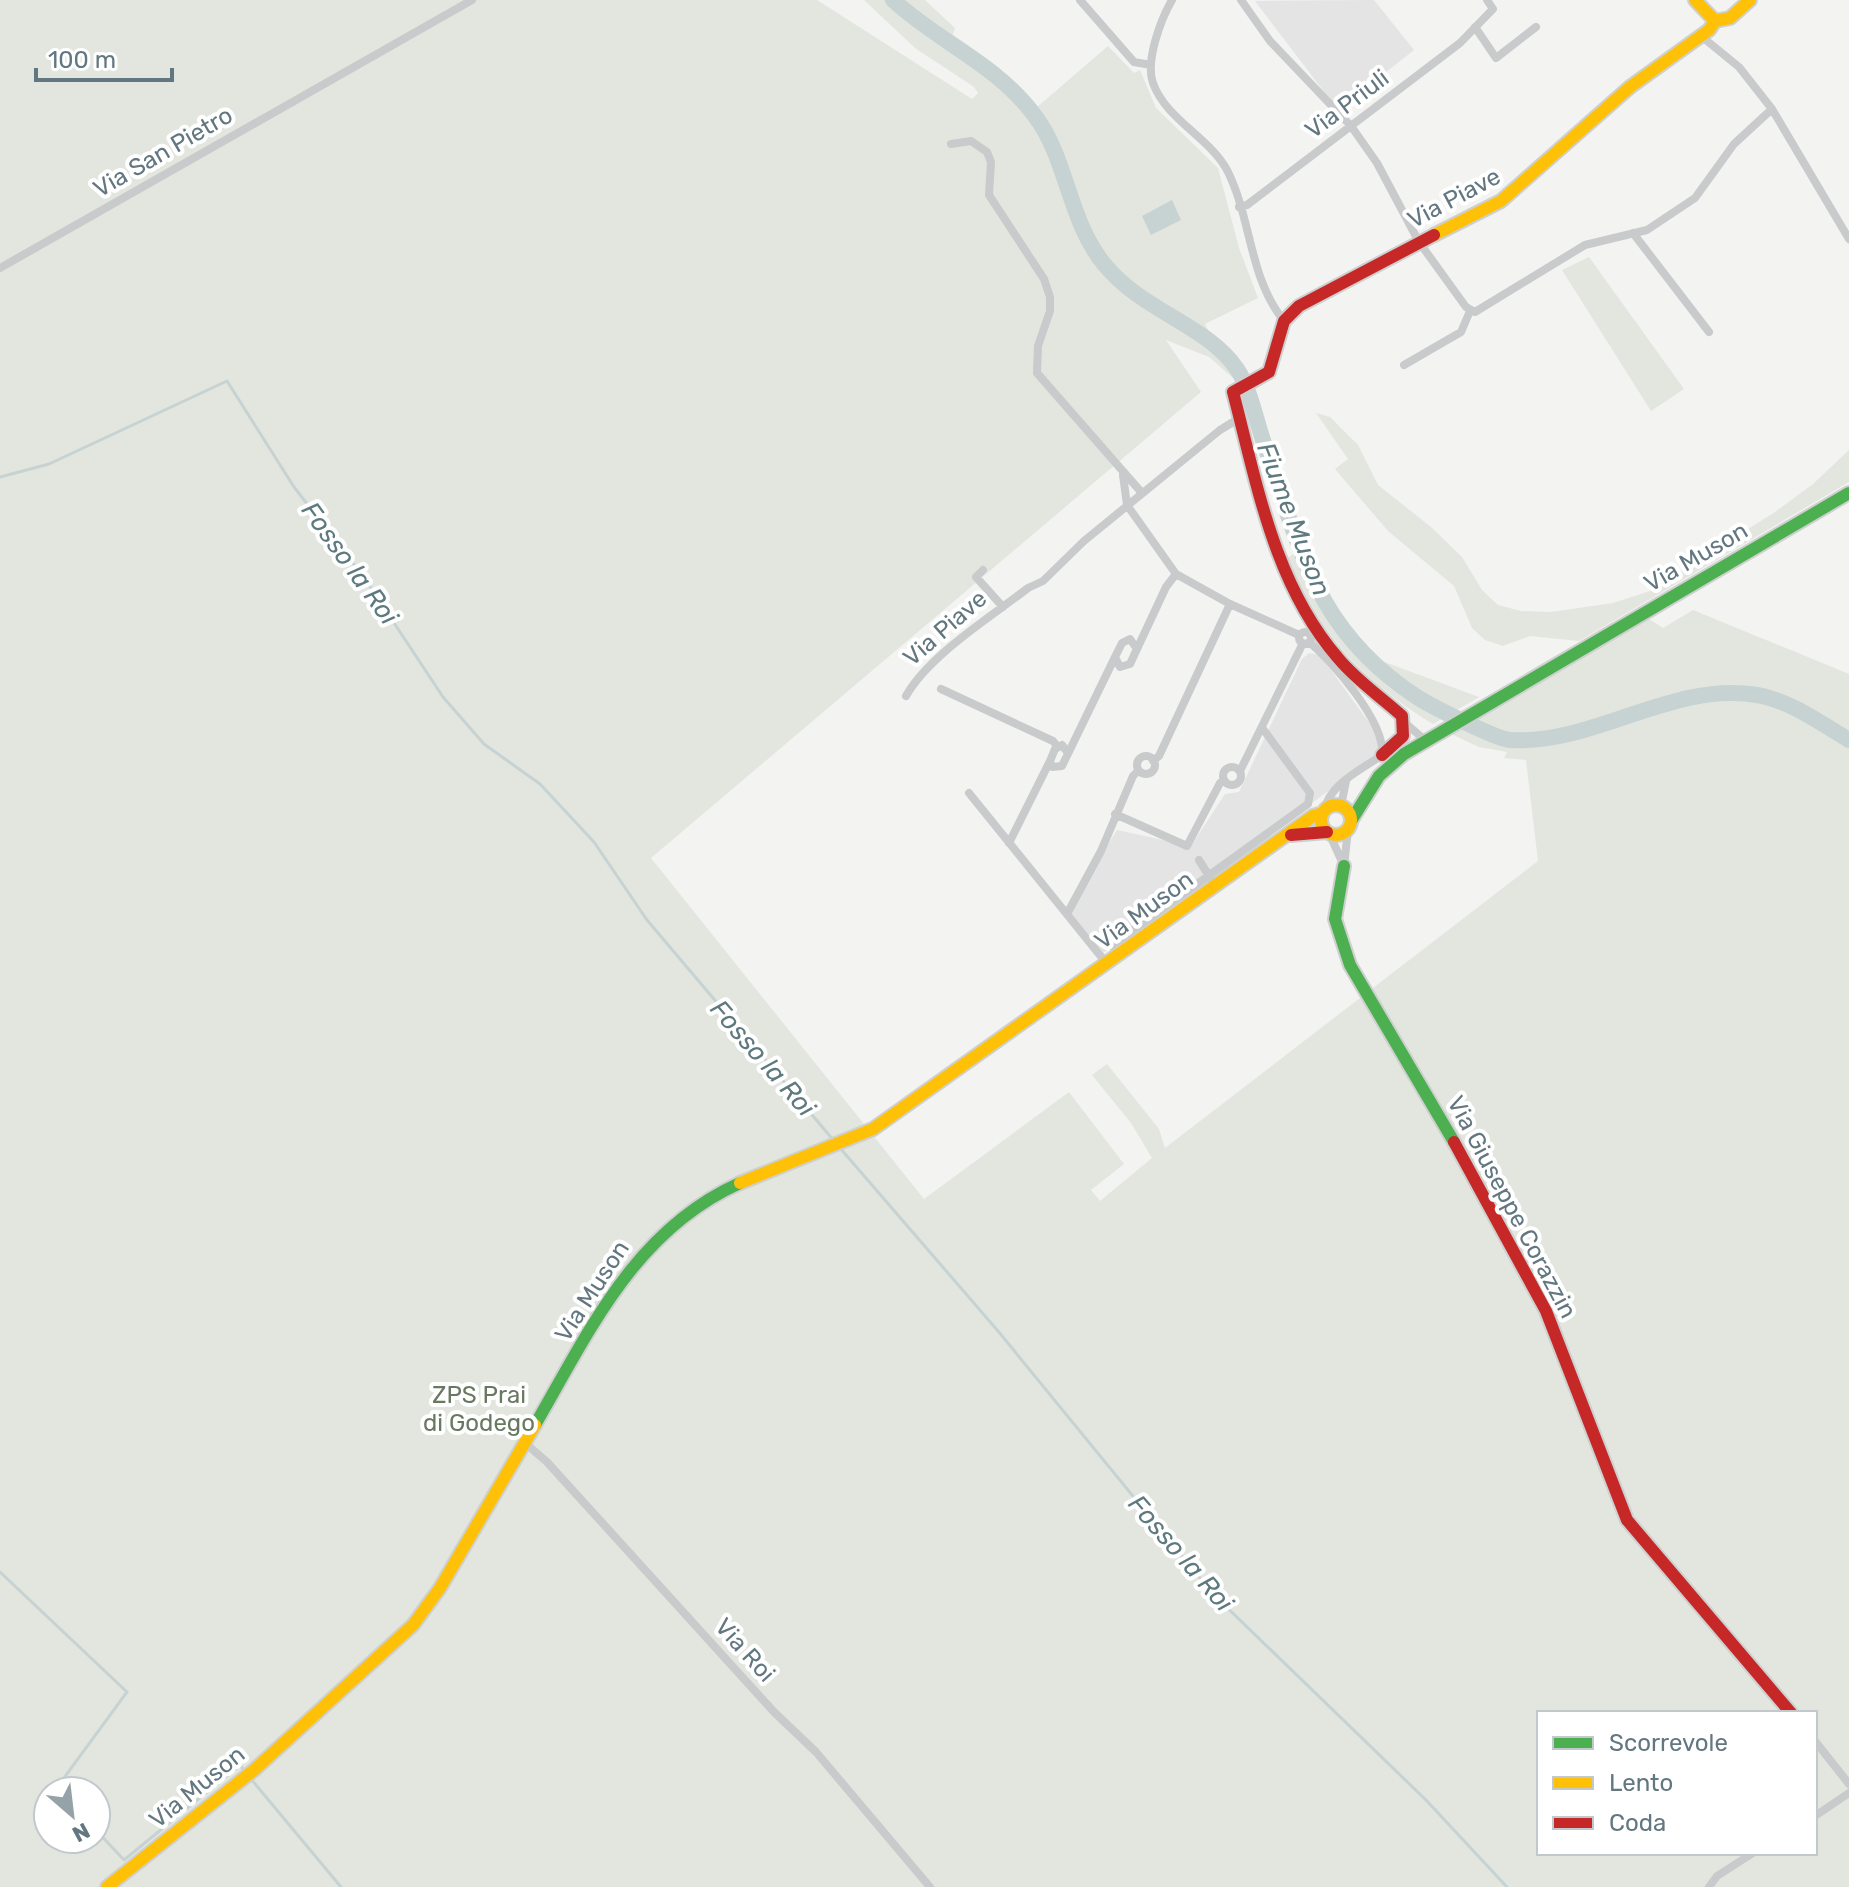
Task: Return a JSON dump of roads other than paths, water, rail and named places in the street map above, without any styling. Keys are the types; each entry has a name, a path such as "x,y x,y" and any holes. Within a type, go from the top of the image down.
{"main road":[{"path":"1695,0 1715,21"},
{"name":"Via Piave","path":"1284,321 1299,306 1329,287 1501,201 1630,87 1701,36 1715,21 1730,18 1750,0"},
{"path":"1284,321 1269,372 1262,379 1236,389 1233,401 1276,552 1298,602 1339,660 1404,722 1402,739 1382,755"},
{"name":"Via Muson","path":"1284,837 1328,832 1340,834 1350,825 1367,792 1389,766 1426,741 1849,493"},
{"name":"Via Muson","path":"107,1887 254,1770 413,1625 440,1588 610,1295 650,1244 684,1214 719,1193 844,1144 896,1113 1107,964 1138,934 1212,881 1313,816 1342,807 1367,792"},
{"path":"1342,807 1350,825"},
{"path":"1324,812 1322,823 1328,832"},
{"name":"Via Giuseppe Corazzin","path":"1344,866 1335,919 1350,965 1443,1121 1546,1311 1627,1520 1789,1711"}],"street":[{"name":"Via San Pietro","path":"0,268 472,0"},
{"path":"1080,0 1134,62 1151,65"},
{"path":"1172,0 1151,65 1152,82 1158,94 1224,166 1267,300 1284,321"},
{"path":"1241,0 1270,41 1351,126 1377,163 1419,242 1470,311 1475,312 1585,245 1647,230 1695,198 1734,144 1772,109"},
{"name":"Via Priuli","path":"1239,207 1247,205 1351,126 1475,27 1493,9 1487,0"},
{"path":"1475,27 1496,58 1536,27"},
{"path":"1701,36 1739,67 1772,109 1849,239"},
{"path":"951,144 971,141 987,152 991,162 989,195 1044,279 1050,311 1038,346 1037,373 1122,474 1142,493"},
{"path":"1633,233 1709,332"},
{"path":"1404,365 1461,332 1470,311"},
{"name":"Via Piave","path":"906,696 915,680 1003,607 1043,581 1127,505 1238,419"},
{"path":"1122,474 1127,505 1176,574 1304,640 1331,662 1373,722 1381,738 1382,755 1336,787 1326,800 1324,812"},
{"path":"983,570 976,577 1003,607"},
{"path":"1109,670 1130,664 1135,644 1143,636 1166,587 1176,574"},
{"path":"1067,914 1101,851 1141,758 1148,757 1153,761 1159,756 1230,604"},
{"path":"1189,844 1220,783 1236,784 1240,780 1240,771 1304,640"},
{"path":"1009,843 1041,775 1051,764 1062,766 1066,747 1122,643 1135,644"},
{"path":"1115,657 1120,667"},
{"path":"941,689 1066,747"},
{"path":"1404,722 1426,741"},
{"path":"1115,814 1189,844 1212,881 1308,804 1310,793 1263,729"},
{"path":"1342,807 1346,781"},
{"path":"969,793 1107,964"},
{"name":"Via Giuseppe Corazzin","path":"1344,866 1350,825"},
{"path":"1328,832 1344,866"},
{"path":"1111,946 1138,934"},
{"name":"Via Roi","path":"525,1443 547,1462 774,1712 816,1752 930,1887"},
{"path":"1817,1744 1849,1784"},
{"path":"1817,1815 1849,1793"},
{"path":"1709,1887 1717,1876 1750,1855"}],"waterway":[{"name":"Fiume Muson","path":"893,0 1020,98 1046,133 1083,228 1104,264 1137,294 1209,340 1237,369 1250,396 1290,521 1317,587 1334,617 1383,672 1435,707 1510,740 1541,739 1572,733 1663,704 1725,693 1757,695 1781,702 1849,740"},
{"name":"Fosso la Roi","path":"0,477 49,464 227,381 294,487 363,576 443,697 484,744 540,784 594,842 647,920 835,1142"},
{"name":"Fosso la Roi","path":"840,1148 998,1331 1213,1594 1426,1800 1507,1887"},
{"path":"0,1572 127,1692 66,1775"},
{"path":"112,1847 124,1860 240,1765 246,1773"},
{"path":"251,1779 341,1887"}],"park label":[{"name":"ZPS Prai di Godego","path":"479,1409"}]}
